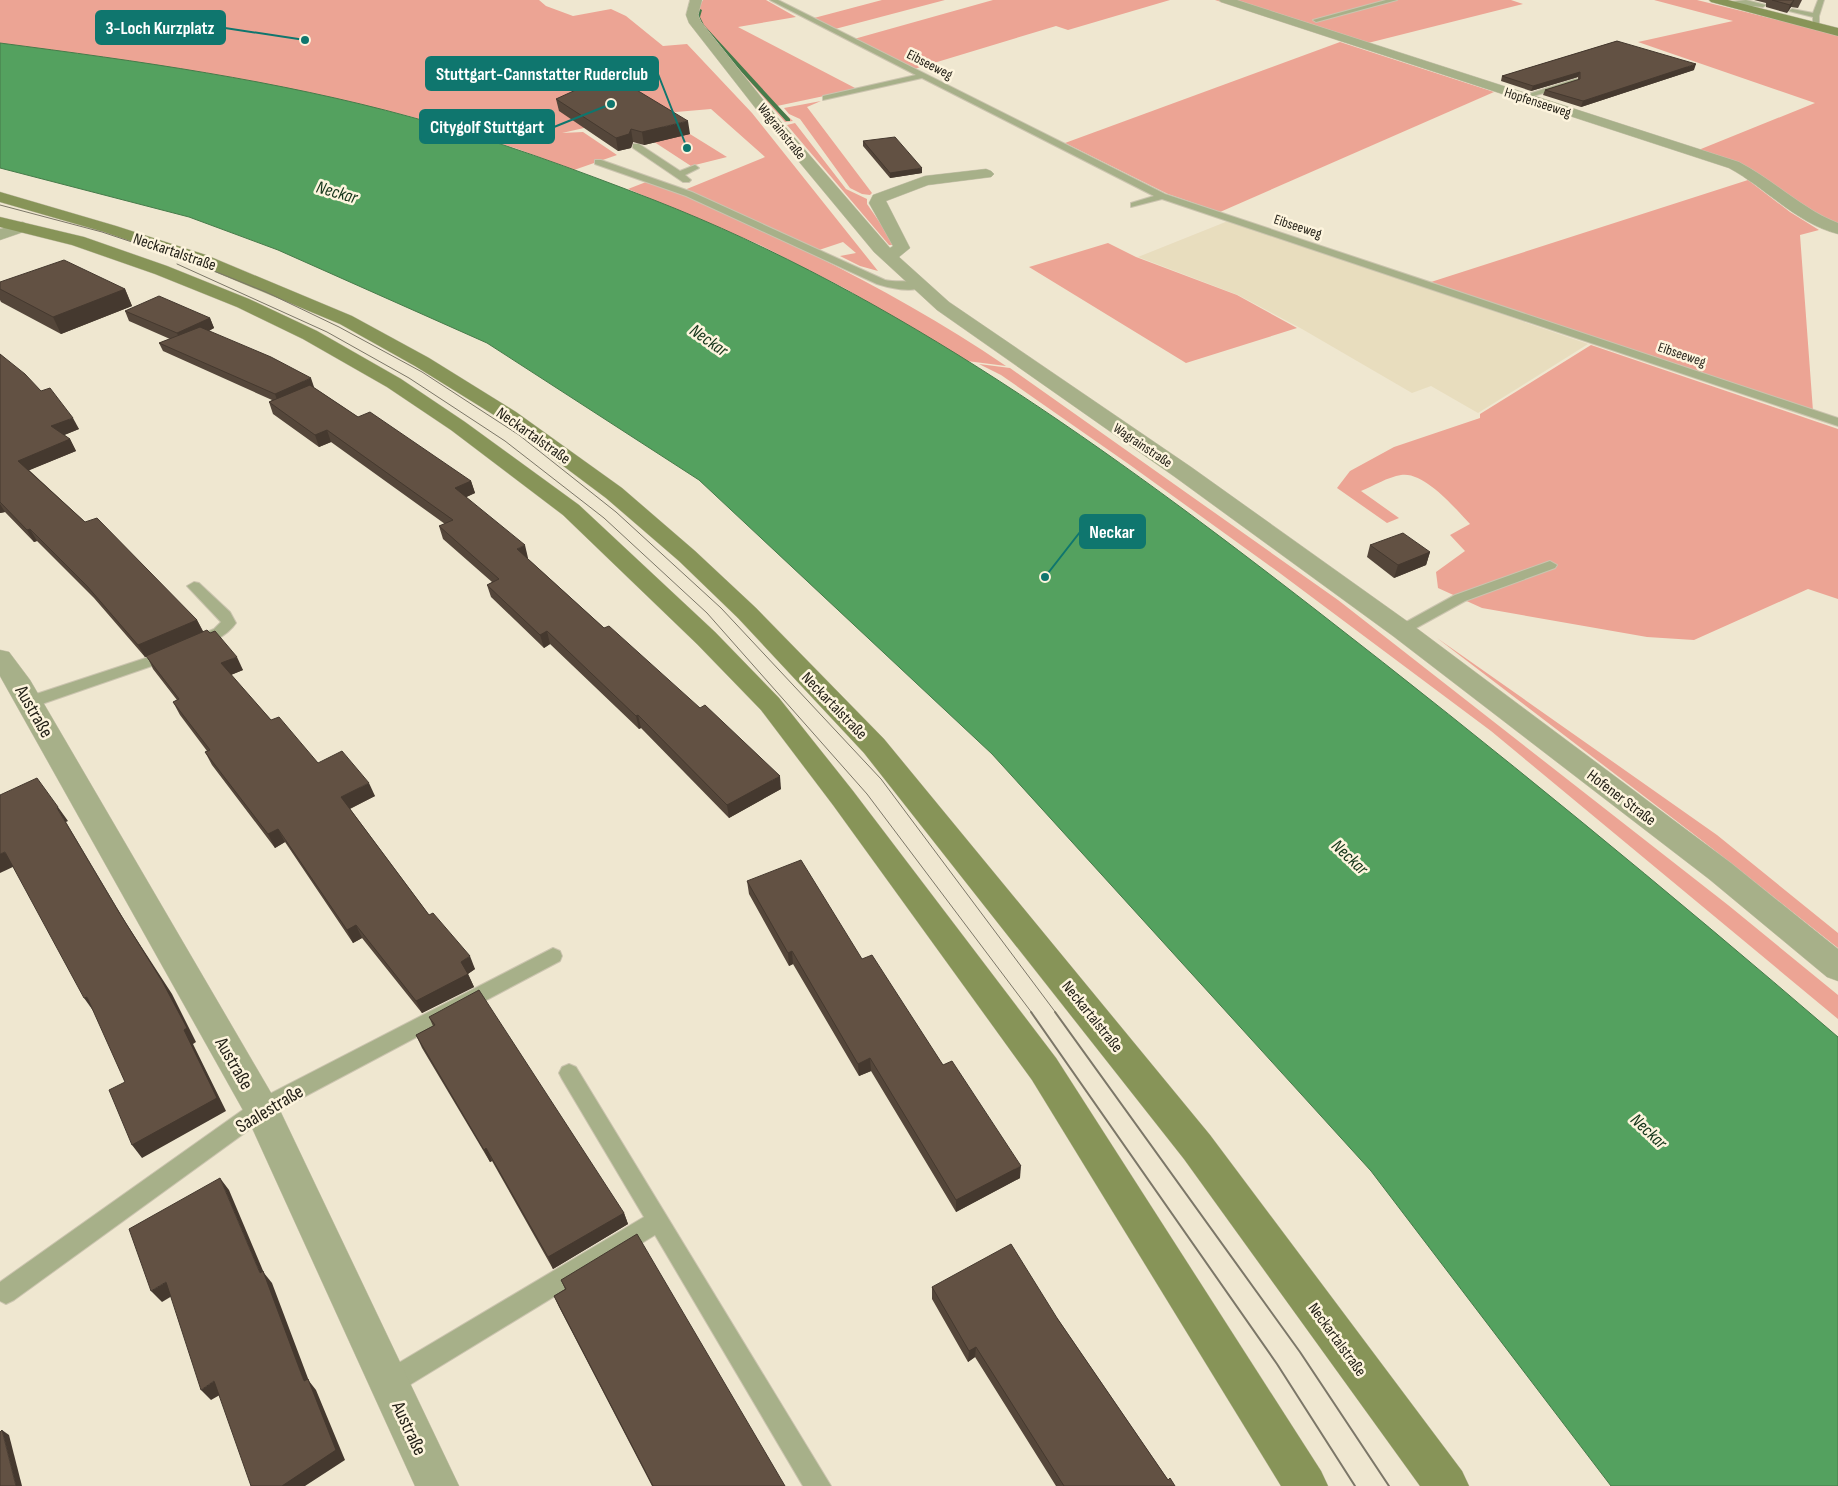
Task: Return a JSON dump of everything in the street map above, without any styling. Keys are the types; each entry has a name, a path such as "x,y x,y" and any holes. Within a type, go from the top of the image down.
{"main road":[{"path":"1720,1 1817,22 1838,32"},
{"name":"Neckartalstraße","path":"0,197 110,229 200,259 346,320 422,362 509,416 614,494 687,556 747,613 880,753 1197,1147 1447,1486"},
{"name":"Neckartalstraße","path":"8,228 78,241 161,270 243,303 310,335 394,383 458,426 571,510 706,638 770,704 1044,1069 1306,1486"}],"street":[{"name":"Wagrainstraße","path":"696,0 692,15 695,23 776,125 888,256 920,285 964,322 1183,472 1402,630"},
{"name":"Hopfenseeweg","path":"1225,0 1734,165 1804,212 1838,229"},
{"path":"888,256 902,248 877,203 879,198 925,181 986,174"},
{"name":"Hofener Straße","path":"1402,630 1720,871 1838,968"},
{"name":"Austraße","path":"0,658 17,680 30,702 261,1110 438,1486"}],"lane":[{"name":"Eibseeweg","path":"773,0 1162,196 1838,422"},
{"path":"1316,20 1394,0"},
{"path":"1792,11 1817,22 1821,0"},
{"path":"1720,1 1747,1 1763,5"},
{"path":"826,98 922,76"},
{"path":"1523,97 1575,81"},
{"path":"632,148 679,174 688,182 689,187"},
{"path":"598,162 615,168 628,168 651,160"},
{"path":"628,168 881,282 895,286 920,285"},
{"path":"679,174 696,168"},
{"path":"1134,205 1162,196"},
{"path":"1402,630 1460,598 1550,565"},
{"path":"30,702 162,658 218,632 229,623 225,615 194,586"},
{"name":"Saalestraße","path":"6,1292 261,1110 553,956"},
{"path":"570,1074 818,1486"},
{"path":"389,1383 658,1221"}],"shaded area":[{"path":"0,0 539,0 546,6 573,16 611,9 626,16 663,46 687,44 752,113 878,271 860,266 840,256 856,253 843,242 810,253 910,306 1006,366 967,361 846,289 760,245 628,189 646,182 677,193 765,157 711,109 641,115 562,133 583,132 617,155 574,170 515,148 409,116 316,95 0,46"},
{"path":"703,0 766,0 796,17 738,27 857,89 777,106 793,121 785,122 700,25 695,14"},
{"path":"882,0 945,0 835,29 814,18"},
{"path":"993,0 1170,0 1068,30 1056,26 914,69 854,39"},
{"path":"1215,0 1511,0 1523,4 1356,46"},
{"path":"1654,0 1697,0 1838,35 1838,224 1696,151 1815,103 1638,42 1733,21"},
{"path":"1340,42 1494,92 1220,212 1168,194 1065,143"},
{"path":"821,101 807,107 872,193 870,195 862,194 850,188 800,119 789,114 784,108"},
{"path":"795,123 846,189 867,199 867,204 894,243 892,245 889,245 787,125"},
{"path":"677,126 727,157 691,166 642,134"},
{"path":"1748,180 1790,212 1819,230 1800,235 1813,411 1431,282"},
{"path":"1228,221 1588,344 1478,413 1431,386 1412,393 1302,329 1238,295 1138,257"},
{"path":"1108,243 1136,257 1237,295 1297,328 1186,363 1029,267"},
{"path":"1591,345 1838,429 1838,599 1808,589 1694,640 1647,637 1482,608 1438,588 1436,572 1465,551 1450,535 1470,524 1448,500 1429,485 1410,475 1396,476 1361,491 1399,518 1387,523 1337,488 1350,471 1394,447 1480,418 1480,414"},
{"path":"979,364 1010,368 1338,600 1728,905 1838,995 1838,1019 1491,731 1277,571 1130,465 1001,375"},
{"path":"1437,638 1717,835 1838,933 1838,948 1704,842"}],"water":[{"path":"0,43 103,57 258,82 309,92 411,117 564,166 654,200 744,238 831,282 916,330 999,381 1081,435 1239,551 1383,662 1580,820 1838,1037 1838,1486 1611,1486 1371,1171 992,754 699,480 487,343 278,250 189,217 0,168"}],"building":[{"path":"1772,0 1794,0 1790,5"},
{"path":"1617,41 1696,64 1583,101 1545,90 1580,79 1580,72 1533,86 1502,76"},
{"path":"602,78 625,83 688,121 642,132 631,129 629,134 616,138 556,99"},
{"path":"895,137 922,168 890,173 863,141"},
{"path":"64,260 125,289 53,317 0,289 0,282"},
{"path":"159,296 210,318 177,333 125,311"},
{"path":"200,327 271,357 311,378 275,394 159,343"},
{"path":"0,354 25,374 41,391 50,388 73,418 51,426 70,439 18,461 85,522 97,518 197,620 138,645 87,586 0,502"},
{"path":"310,385 358,417 370,412 471,481 455,488 525,545 517,549 604,628 609,626 700,708 705,705 780,776 727,805 638,715 636,716 547,631 540,635 487,585 499,579 439,526 453,520 327,430 315,435 269,402"},
{"path":"1403,533 1430,552 1398,565 1370,545"},
{"path":"207,630 210,633 215,631 237,657 221,663 271,720 279,717 318,763 342,751 369,783 341,797 429,915 433,913 470,956 461,962 468,974 416,1001 356,925 347,930 278,829 268,834 205,752 210,750 173,702 179,699 146,656"},
{"path":"37,778 58,807 117,909 162,981 187,1028 184,1030 217,1098 132,1145 109,1090 125,1082 87,997 84,998 5,852 0,854 0,795"},
{"path":"801,860 862,959 872,955 943,1065 952,1061 1021,1166 956,1200 870,1058 858,1064 792,951 788,953 747,881"},
{"path":"479,990 624,1213 548,1257 486,1148 484,1150 416,1035 435,1025 429,1017"},
{"path":"220,1178 260,1273 263,1271 304,1381 308,1379 336,1450 282,1486 251,1486 214,1381 201,1390 166,1282 151,1291 129,1229"},
{"path":"637,1234 785,1486 653,1486 554,1296 566,1289 561,1280"},
{"path":"1011,1244 1057,1318 1168,1480 1170,1478 1175,1486 1064,1486 976,1347 969,1351 932,1287"},
{"path":"2,1430 16,1486 0,1486 0,1432"}],"waterway":[{"path":"700,10 698,17 702,25 788,120"}],"tram line":[{"path":"0,205 102,232 189,261 266,292 339,327 422,372 519,435 616,512 721,608 881,779 1056,1013"},
{"path":"177,264 327,332 409,378 505,441 604,518 707,613 867,794 1032,1013"},
{"path":"1031,1012 1277,1364 1355,1486"},
{"path":"1055,1012 1300,1352 1389,1486"}],"place":[{"name":"3-Loch Kurzplatz","path":"305,40"},
{"name":"Citygolf Stuttgart","path":"611,104"},
{"name":"Stuttgart-Cannstatter Ruderclub","path":"687,148"},
{"name":"Neckar","path":"1045,577"}]}
